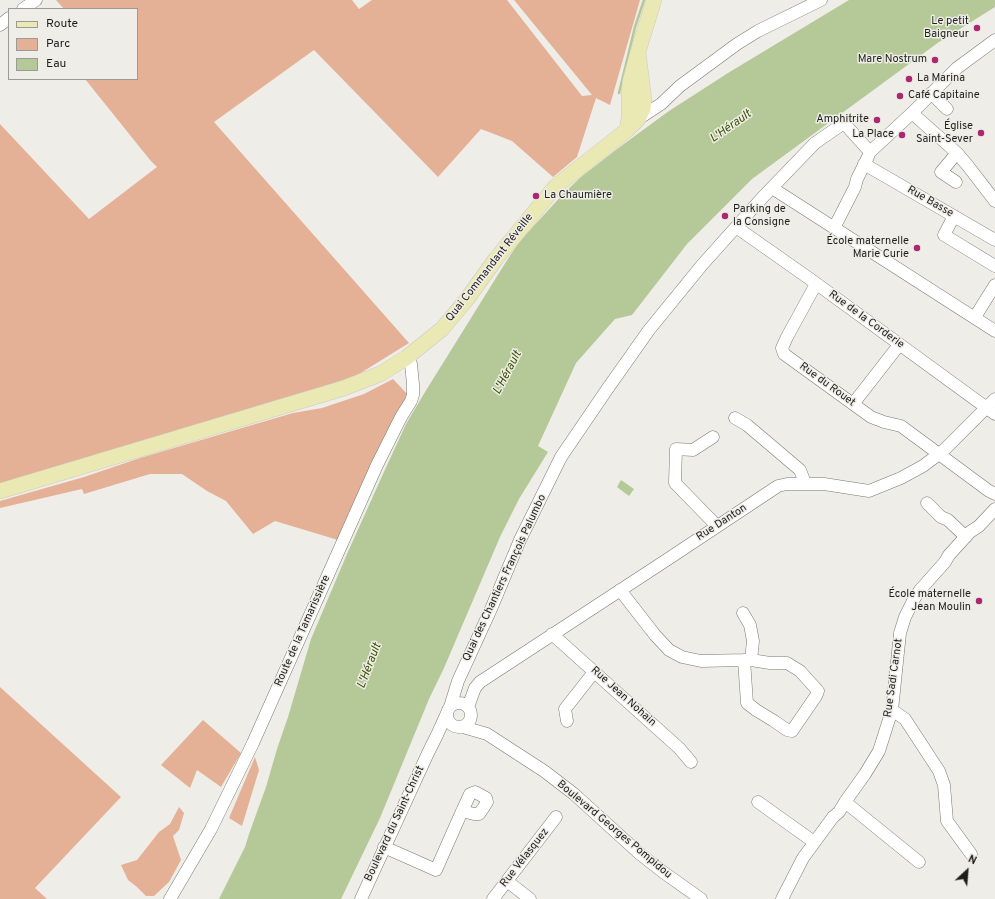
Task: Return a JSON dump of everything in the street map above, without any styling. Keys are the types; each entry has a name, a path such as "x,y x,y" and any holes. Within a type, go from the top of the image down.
{"main road":[{"path":"627,130 629,118 630,82 654,0"},
{"path":"638,52 644,100 641,116"},
{"name":"Quai Commandant Réveille","path":"0,491 344,388 380,374 406,358 442,328 467,299 495,260 555,188 627,130 641,116"}],"street":[{"path":"24,8 36,0"},
{"path":"629,94 633,106 641,116 661,104 680,86 737,44 758,31 821,0"},
{"path":"0,25 8,19"},
{"path":"834,228 855,187 870,152 957,68 995,40"},
{"path":"931,93 947,109"},
{"path":"912,113 957,153 995,201"},
{"name":"Quai des Chantiers François Palumbo","path":"449,710 458,681 491,610 520,540 562,457 649,330 702,265 815,143 844,123 870,152"},
{"path":"956,182 941,172 957,153"},
{"name":"Rue Basse","path":"864,164 995,240"},
{"path":"772,188 995,330"},
{"path":"954,216 944,235 995,266"},
{"name":"Rue de la Corderie","path":"736,227 990,411"},
{"name":"Rue du Rouet","path":"816,284 787,337 782,348 784,354 871,417 901,426 988,491 995,494"},
{"path":"975,317 995,285"},
{"path":"853,404 899,345"},
{"name":"Route de la Tamarissière","path":"170,899 211,829 241,770 374,471 411,401 413,395 413,384 410,364 406,358"},
{"name":"Rue Danton","path":"470,710 475,688 480,682 778,486 805,483 824,484 869,491 901,478 923,466 990,411 995,399"},
{"path":"735,418 747,425 800,470 805,483"},
{"path":"713,437 693,450 676,449 675,483 717,526"},
{"path":"927,503 941,517 948,520 966,537"},
{"name":"Rue Sadi Carnot","path":"782,899 798,867 814,842 833,817 839,812 844,802 865,774 879,751 892,710 898,642 901,629 905,617 917,594 946,562 949,555 970,532 979,526 995,509"},
{"path":"620,590 655,635 669,650 682,657 701,661 748,660 770,663 787,663 800,671 818,691 792,731 787,730 747,703 748,660 753,642 750,625 743,613"},
{"name":"Rue Jean Nohain","path":"552,634 679,748 691,762"},
{"path":"567,721 565,710 594,672"},
{"path":"461,703 470,710 470,722 459,727 450,723 448,720 449,710 453,705 461,703"},
{"name":"Boulevard du Saint-Christ","path":"360,899 449,710"},
{"name":"Boulevard Georges Pompidou","path":"470,710 487,734"},
{"path":"892,710 905,719 939,771 944,785 947,821 971,854"},
{"name":"Boulevard du Saint-Christ","path":"430,749 459,727"},
{"name":"Boulevard Georges Pompidou","path":"459,727 487,734 544,771 574,794 640,854 701,899"},
{"path":"758,802 814,842"},
{"path":"844,802 919,862"},
{"path":"384,847 436,870 462,811"},
{"name":"Rue Vélasquez","path":"493,899 556,817"},
{"path":"508,881 530,899"}],"green space":[{"path":"56,0 352,0 359,9 372,0 507,0 582,96 592,95 514,0 640,0 610,105 596,98 577,157 553,177 512,141 481,129 438,177 314,50 214,122 409,343 351,379 0,485 0,124 89,219 157,167 86,80 138,80 138,8 63,8"},
{"path":"393,379 409,396 338,540 275,521 253,534 226,501 207,491 182,474 150,474 84,494 82,489 0,508 0,501 293,413 322,408 364,394"},
{"path":"0,687 121,797 35,888 47,899 0,899"},
{"path":"203,720 241,753 221,787 197,770 190,788 161,765"},
{"path":"255,757 259,770 242,826 229,818"},
{"path":"179,807 184,813 179,830 173,836 181,860 169,882 154,896 146,896 128,880 121,865 137,860 159,832 170,824"}],"water":[{"name":"L'Hérault","path":"849,0 995,0 995,7 939,42 752,179 687,244 632,315 615,319 576,363 538,446 548,452 519,499 500,537 444,668 429,699 380,818 341,899 219,899 245,847 266,787 311,639 383,474 406,424 519,242 564,193 581,177 617,149 669,111 728,73"},
{"path":"621,480 634,489 629,496 617,487"}],"waterway":[{"path":"619,93 635,27 644,0"}],"place":[{"name":"Le petit Baigneur","path":"977,28"},
{"name":"Mare Nostrum","path":"935,60"},
{"name":"La Marina","path":"909,79"},
{"name":"Café Capitaine","path":"900,96"},
{"name":"Amphitrite","path":"877,120"},
{"name":"Église Saint-Sever","path":"981,133"},
{"name":"La Place","path":"902,135"},
{"name":"La Chaumière","path":"536,196"},
{"name":"Parking de la Consigne","path":"725,216"},
{"name":"École maternelle Marie Curie","path":"917,248"},
{"name":"École maternelle Jean Moulin","path":"979,601"}]}
